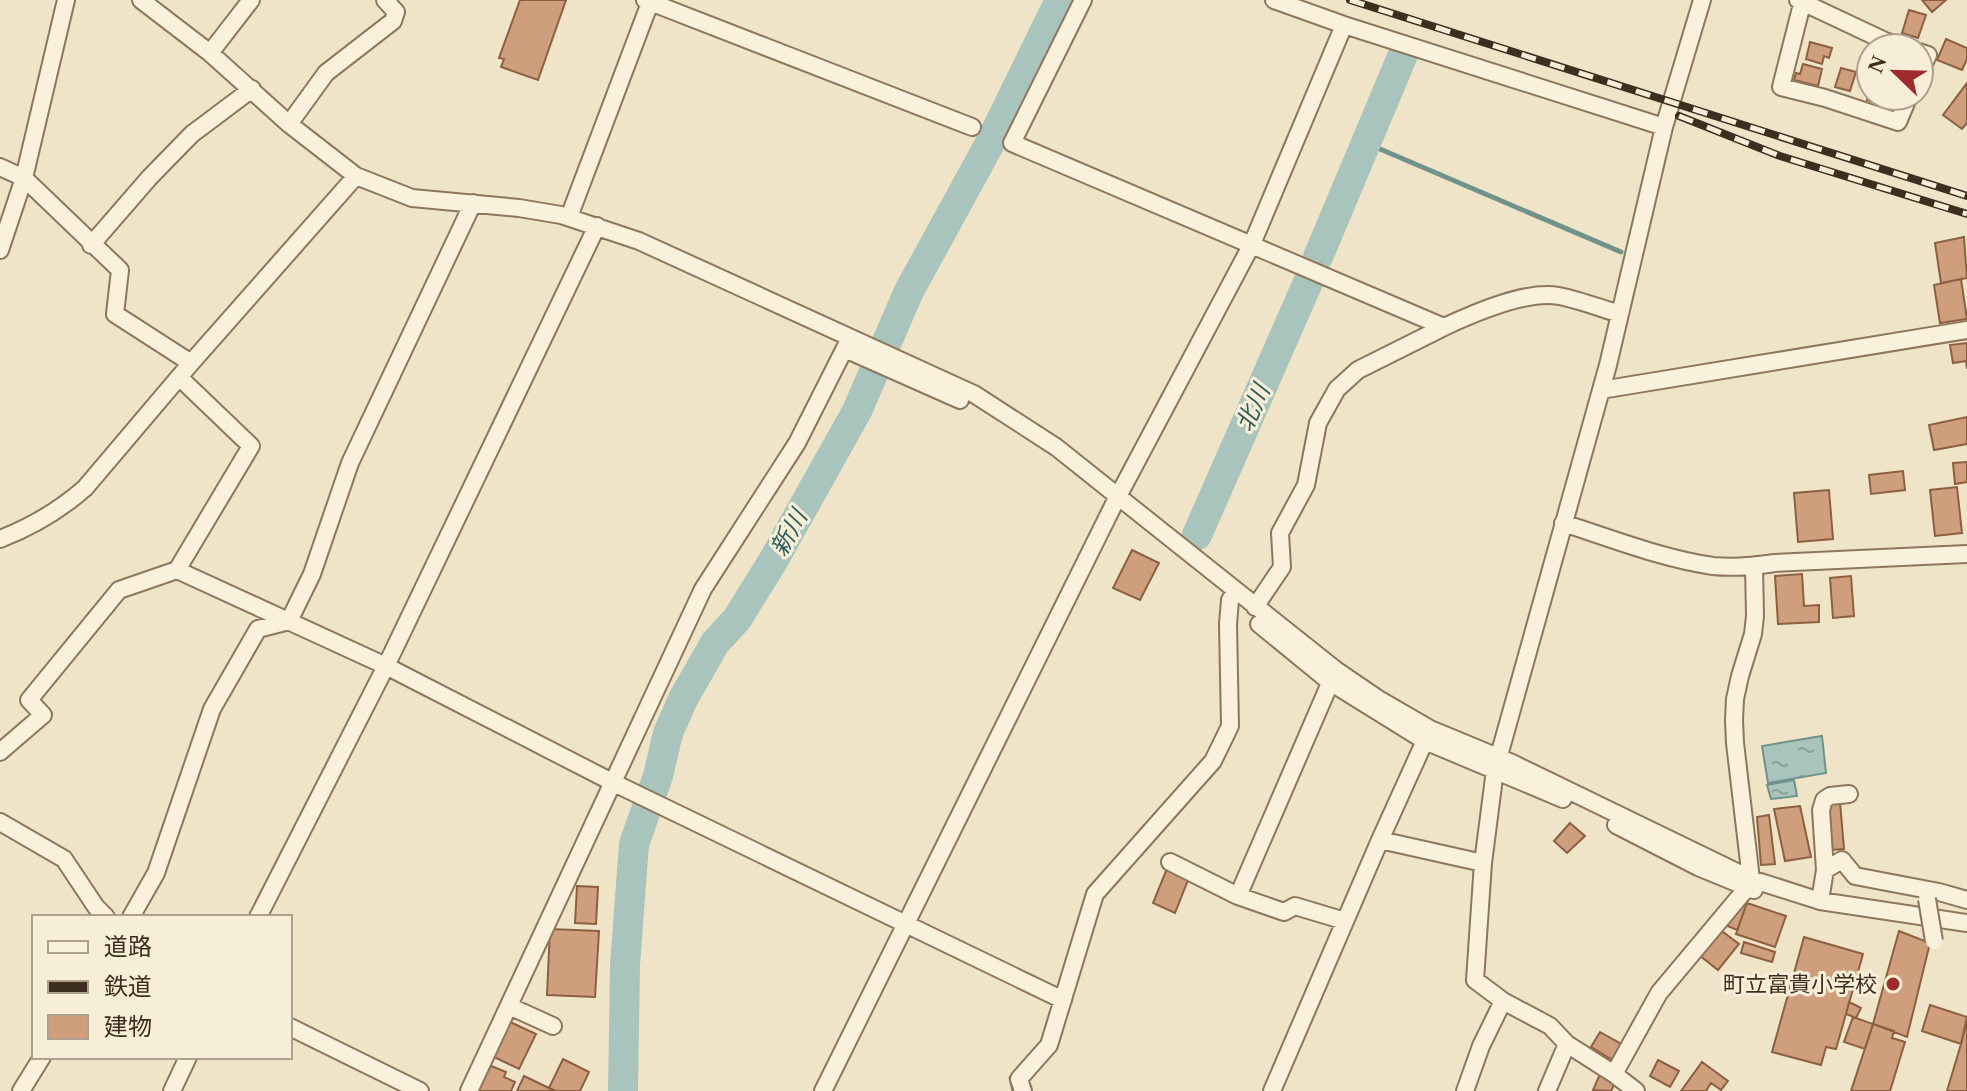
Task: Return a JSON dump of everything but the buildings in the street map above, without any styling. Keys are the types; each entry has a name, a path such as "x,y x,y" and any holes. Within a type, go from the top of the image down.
{"street":[{"path":"0,250 24,178 66,0"},
{"path":"141,0 210,53 289,124 356,176 412,198 519,208 569,217 597,226 639,241 853,346 974,394 1056,447 1333,676 1380,700 1427,735 1497,764 1749,884 1839,911 1967,932"},
{"path":"210,53 251,0"},
{"path":"289,124 326,73 393,21 396,12 385,0"},
{"path":"1083,0 1012,143 1444,327"},
{"path":"1274,0 1664,127"},
{"path":"1636,1091 1567,1044 1550,1026 1503,1001 1475,980 1483,863 1497,764 1601,390 1664,127 1702,0"},
{"path":"569,217 648,1 972,127"},
{"path":"1855,108 1781,87 1801,1 1866,32"},
{"path":"823,1091 1117,499 1252,244 1344,25"},
{"path":"91,245 192,134 252,89"},
{"path":"1868,112 1898,122 1902,112"},
{"path":"0,167 24,178 120,270 115,314 191,363"},
{"path":"0,539 66,505 85,488 356,176"},
{"path":"132,915 156,873 212,709 258,629 289,621 312,574 350,463 473,203"},
{"path":"259,915 386,666 597,226"},
{"path":"1255,607 1282,567 1280,533 1306,485 1318,423 1337,389 1358,370 1481,310 1525,297 1556,295 1620,314"},
{"path":"1601,390 1967,330"},
{"path":"469,1091 703,589 797,443 853,346"},
{"path":"0,752 43,715 29,700 119,590 177,570 251,446 179,377"},
{"path":"1563,523 1676,559 1715,566 1967,554"},
{"path":"1614,1074 1659,993 1749,884 1734,720 1740,676 1753,634 1754,566"},
{"path":"177,570 386,666 614,783 1063,1000"},
{"path":"1233,595 1255,607 1333,676"},
{"path":"1024,1087 1049,1045 1095,894 1213,761 1230,726 1228,624 1233,595"},
{"path":"1238,896 1333,676"},
{"path":"1272,1091 1427,735"},
{"path":"1820,901 1825,870 1821,810 1824,800 1830,796 1849,794"},
{"path":"0,822 64,859 104,915"},
{"path":"1380,840 1483,863"},
{"path":"1825,870 1842,860 1855,876 1967,900"},
{"path":"1170,862 1238,896 1284,912 1295,906 1345,921"},
{"path":"1749,884 1820,901 1967,923"},
{"path":"1927,899 1934,941"},
{"path":"1465,1091 1481,1046 1503,1001"},
{"path":"509,1006 553,1026"},
{"path":"292,1028 420,1091"},
{"path":"1547,1091 1567,1044"},
{"path":"21,1091 41,1059"},
{"path":"172,1091 187,1059"}],"water":[{"path":"1822,736 1826,773 1768,783 1762,746"},
{"path":"1794,780 1797,796 1771,799 1767,785"}],"waterway":[{"name":"新川","path":"623,1091 625,965 634,844 658,776 668,733 683,699 715,643 737,619 773,561 857,411 909,291 989,145 1060,0"},
{"name":"北川","path":"1318,257 1402,57"},
{"path":"1366,143 1621,252"},
{"name":"北川","path":"1197,535 1309,280"},
{"path":"1014,1091 1011,1078 1016,1072"}],"railway":[{"path":"1350,0 1967,196"},
{"path":"1679,116 1780,156 1967,214"}],"place":[{"name":"町立富貴小学校","path":"1893,984"}]}
